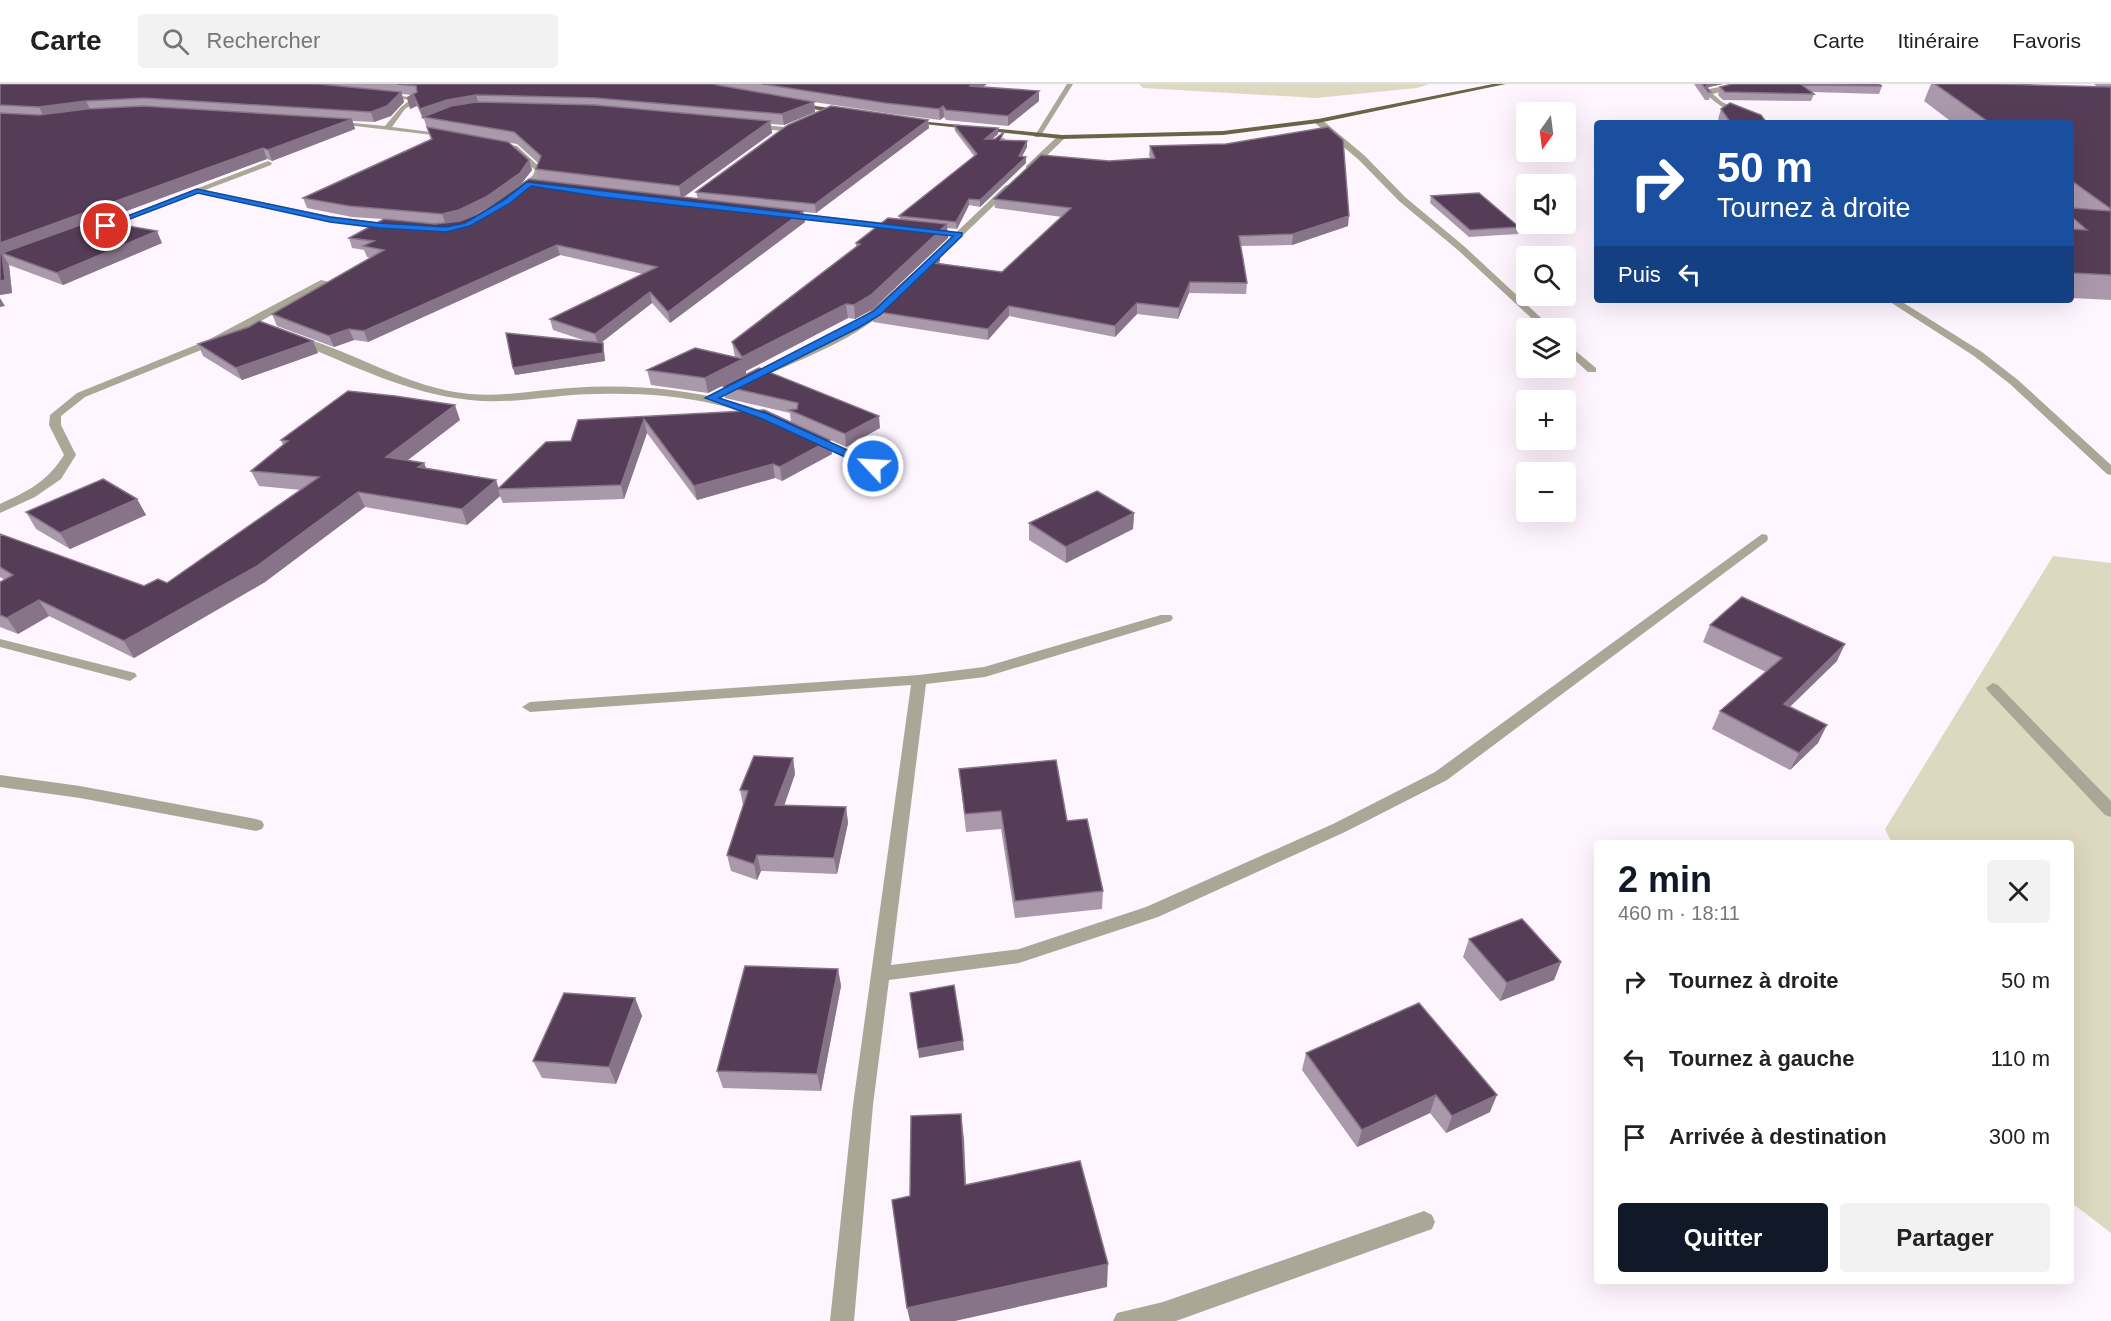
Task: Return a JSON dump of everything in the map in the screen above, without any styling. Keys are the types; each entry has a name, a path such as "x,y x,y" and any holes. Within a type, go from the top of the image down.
{"main road":[{"path":"900,121 1062,137 1224,133 1318,121 1503,84"},
{"path":"792,105 854,114"}],"street":[{"path":"1037,135 1070,84"},
{"path":"1746,84 1711,90 1709,94 1720,103 1757,120"},
{"path":"377,94 417,99 403,108 388,127"},
{"path":"814,117 831,110"},
{"path":"1318,121 1362,158 1402,199 1462,249 1536,318"},
{"path":"328,123 388,127 458,137"},
{"path":"410,130 421,126"},
{"path":"742,126 788,127 776,136"},
{"path":"918,274 1062,137"},
{"path":"494,144 514,148 533,162 539,170 530,184 514,196"},
{"path":"86,233 268,164"},
{"path":"530,184 540,186"},
{"path":"197,191 330,219 402,227"},
{"path":"774,213 905,228"},
{"path":"949,233 960,234"},
{"path":"0,509 31,494 57,476 70,455 55,425 56,415 81,395 212,342 324,282"},
{"path":"738,384 855,327 877,313 893,297"},
{"path":"1897,303 1978,354 2014,382 2111,471"},
{"path":"253,322 265,326"},
{"path":"287,335 432,391 491,398 575,391 715,396 775,421"},
{"path":"1576,355 1592,370"},
{"path":"797,431 873,466"},
{"path":"880,974 1019,957 1152,912 1338,828 1441,776 1762,538"},
{"path":"530,707 919,680 985,672 1166,618"},
{"path":"0,643 130,676"},
{"path":"842,1321 863,1105 919,680"},
{"path":"1993,688 2111,811"},
{"path":"0,781 80,792 256,825"},
{"path":"1125,1321 1163,1314 1424,1222"}],"shaded area":[{"path":"1139,84 1429,84 1417,88 1316,98 1143,88"},
{"path":"2053,556 2111,563 2111,1233 2074,1205 2074,840 1890,840 1885,829"}],"building":[{"path":"0,84 318,84 401,92 387,106 371,112 144,98 86,101 39,107 0,105"},
{"path":"397,84 712,84 814,102 782,114 596,98 476,95 447,100 420,109 414,96 407,98 417,92 416,86"},
{"path":"762,84 972,84 970,86 1039,91 1008,116 946,110 943,106 939,109 885,103"},
{"path":"1702,84 1708,84 1706,87 1711,92 1708,92"},
{"path":"1732,84 1878,84 1882,86 1802,85 1814,94 1725,92 1720,87"},
{"path":"1935,84 2111,87 2111,209 2074,182 2074,120 1986,120"},
{"path":"476,102 595,105 770,121 679,186 536,169 541,156 514,132 423,117 451,106"},
{"path":"1730,103 1761,115 1765,120 1729,120 1721,109"},
{"path":"143,106 352,119 268,150 263,148 0,243 0,113 39,115 86,109"},
{"path":"831,106 928,120 815,204 696,192 788,125"},
{"path":"954,125 998,128 985,139 995,139 1004,132 1000,140 1027,141 1019,156 1026,157 980,200 969,199 956,222 899,216 977,154"},
{"path":"427,127 508,142 529,160 520,173 486,197 459,210 442,214 349,206 303,198 432,139"},
{"path":"1328,127 1343,140 1349,216 1293,234 1239,236 1247,283 1190,282 1179,308 1137,303 1115,326 1009,306 988,329 872,311 939,250 933,263 1002,272 1071,208 994,199 1041,155 1109,161 1155,158 1150,146 1226,144"},
{"path":"529,179 803,211 668,312 650,292 595,334 550,319 657,267 557,245 364,331 349,329 329,336 272,314 384,250 363,246 374,241 349,238 384,219 435,224 460,221 480,213"},
{"path":"1479,193 1516,224 1516,227 1470,230 1431,196"},
{"path":"2074,208 2111,211 2111,275 2074,273 2074,229 2087,230 2074,219"},
{"path":"888,218 947,224 871,295 854,305 846,304 742,357 732,342 860,244 856,243"},
{"path":"94,220 157,231 57,273 2,253"},
{"path":"2,253 5,280 0,281 0,254"},
{"path":"259,321 313,341 236,368 198,344 249,327"},
{"path":"506,333 603,343 603,353 513,368"},
{"path":"695,348 743,359 705,378 647,370"},
{"path":"759,368 879,416 845,434 789,410 797,409 798,403 723,386"},
{"path":"348,391 455,405 386,457 424,463 418,467 496,480 462,509 358,492 257,566 124,641 39,600 7,618 0,615 0,582 13,575 0,567 0,534 144,586 158,579 167,583 319,477 251,471 288,441 281,440"},
{"path":"764,410 830,440 780,467 773,464 694,486 644,419 621,485 498,489 546,442 571,441 578,420"},
{"path":"103,479 137,499 60,533 26,512"},
{"path":"1097,491 1134,513 1066,547 1029,523"},
{"path":"1742,597 1845,644 1784,704 1827,725 1799,753 1720,711 1782,658 1710,625"},
{"path":"754,756 793,758 775,805 846,807 834,858 757,855 754,864 727,855 748,791 740,790"},
{"path":"1056,760 1067,821 1087,819 1103,891 1015,901 1001,811 965,814 959,769"},
{"path":"1522,919 1561,962 1507,983 1469,939"},
{"path":"745,966 838,969 817,1074 717,1071"},
{"path":"954,985 963,1041 918,1049 910,993"},
{"path":"564,993 635,998 609,1067 533,1061"},
{"path":"1419,1003 1497,1095 1452,1116 1436,1095 1362,1130 1306,1053"},
{"path":"961,1114 965,1185 1080,1161 1108,1264 907,1308 892,1200 910,1196 911,1116"}],"route":[{"path":"106,226 197,191 330,219 379,226 446,230 468,225 530,184 602,195 960,234 877,313 855,327 710,398 764,416 873,466"}]}
